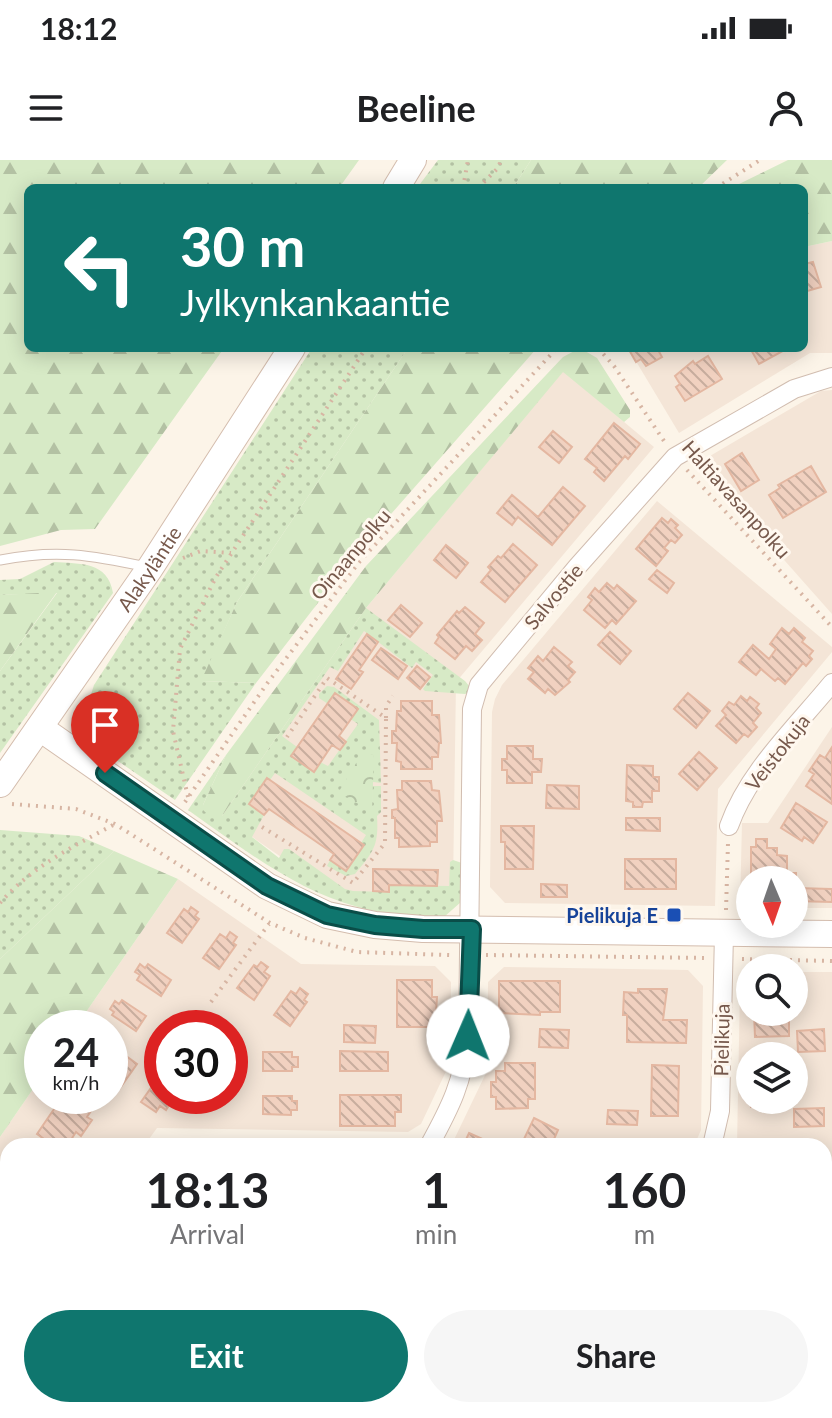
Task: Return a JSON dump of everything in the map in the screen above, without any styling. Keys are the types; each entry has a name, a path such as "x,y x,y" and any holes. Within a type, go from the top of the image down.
{"street":[{"path":"398,184 413,160"},
{"name":"Alakyläntie","path":"0,784 150,568 289,352"},
{"name":"Salvostie","path":"433,1138 455,1098 465,1063 472,929 472,709 479,685 577,567 675,457 794,389 832,377"},
{"name":"Veistokuja","path":"729,826 737,803 832,683"},
{"path":"40,728 267,886 327,915 375,925 423,929 832,934"},
{"name":"Pielikuja","path":"714,1138 720,1111 724,933"}],"lane":[{"path":"0,560 32,554 64,553 150,568"}],"path":[{"path":"464,184 468,160"},
{"path":"482,184 498,168 501,160"},
{"path":"722,184 760,160"},
{"path":"150,568 201,551 231,553 363,352"},
{"name":"Oinaanpolku","path":"231,553 201,603 180,649 173,731 188,797 266,685 360,561 553,352"},
{"name":"Haltiavasanpolku","path":"602,352 675,457 832,627"},
{"path":"287,737 327,678 386,718"},
{"path":"262,827 353,883 385,843 386,706 393,696"},
{"path":"0,803 76,809 115,824 155,847"},
{"path":"0,903 9,892 56,855 115,824"},
{"path":"724,933 729,826"},
{"path":"211,1002 270,923"}],"shaded area":[{"path":"832,241 832,353 810,353 679,433 630,352 808,352 808,246"},
{"path":"563,371 654,447 456,682 453,886 369,900 307,875 222,816 366,608"},
{"path":"832,390 832,614 698,463 821,391"},
{"path":"657,501 832,647 832,652 718,789 715,906 505,903 490,887 492,712 495,699 502,685"},
{"path":"832,727 832,908 808,908 808,866 741,866 742,823 768,823"},
{"path":"178,879 301,964 435,966 451,982 450,1063 421,1124 408,1132 157,1128 150,1138 0,1137 24,1102 24,1114 128,1114 128,1010 87,1010"},
{"path":"504,967 688,970 703,986 701,1130 698,1138 455,1138 487,1071 488,982"},
{"path":"808,972 832,972 832,1138 737,1138 738,1114 808,1114 808,1042 739,1042 739,1026 808,1026"}],"green space":[{"path":"0,160 359,160 342,184 24,184 24,352 221,352 95,529 61,530 0,546"},
{"path":"438,160 531,160 516,184 420,184"},
{"path":"531,160 727,160 702,184 516,184"},
{"path":"788,160 832,160 832,241 808,246 808,184 739,184"},
{"path":"309,352 405,352 237,602 202,681 256,683 175,800 90,742 85,713 94,685"},
{"path":"405,352 533,352 355,555 256,683 201,681 237,602"},
{"path":"572,352 587,352 597,358 630,410 630,417 624,422 563,372 366,608 222,816 211,817 204,811 203,805 226,755 366,566 563,357"},
{"path":"54,562 83,564 99,570 110,583 113,593 0,753 0,671 57,593 0,595 0,580 20,579"},
{"path":"57,592 0,671 0,595"},
{"path":"366,608 465,681 470,687 469,693 425,691 423,689 433,675 416,662 412,668 364,631 338,671 330,667 282,736 297,747 291,756 328,766 358,724 319,698 327,686 334,687 379,720 381,783 373,782 372,810 373,786 381,786 381,812 377,816 376,842 370,854 355,874 346,876 327,866 330,860 346,871 364,845 361,843 366,835 275,773 270,780 267,778 249,804 264,815 252,837 279,858 284,849 289,849 345,889 353,891 388,892 389,885 449,886 450,862 462,863 461,902 444,917 379,912 312,890 269,866 188,810 226,755 203,805 222,816"},
{"path":"374,754 372,811 338,793 361,755"},
{"path":"0,830 79,836 114,851 0,959"},
{"path":"114,851 178,879 87,1010 24,1010 24,1102 0,1137 0,959"}],"building":[{"path":"813,262 821,287 808,291 808,263"},
{"path":"630,352 659,352 662,357 646,366 641,359 636,362"},
{"path":"752,352 781,352 759,364"},
{"path":"708,356 722,379 685,401 676,387 680,384 675,376 693,361 695,364"},
{"path":"614,423 640,444 604,481 594,472 597,468 585,459"},
{"path":"553,431 572,447 559,463 539,447"},
{"path":"742,453 759,480 741,491 725,464"},
{"path":"811,466 826,492 783,518 769,495 780,488 778,485"},
{"path":"563,487 585,506 552,545 518,517 512,525 497,513 512,495 538,517"},
{"path":"662,518 668,523 671,519 682,535 664,548 668,551 656,566 636,549"},
{"path":"513,544 537,565 505,602 481,582 491,570 488,567"},
{"path":"446,545 468,563 456,578 434,560"},
{"path":"657,570 674,583 667,593 649,579"},
{"path":"607,583 614,589 617,585 636,601 616,624 612,620 605,628 584,610 592,600 588,597 595,588 599,592"},
{"path":"401,605 422,623 410,637 388,620"},
{"path":"465,607 484,623 475,634 482,640 472,651 466,646 455,659 435,643 439,637 437,635 457,611 459,613"},
{"path":"782,628 789,634 794,628 805,638 802,642 813,651 809,656 812,659 806,666 803,663 785,684 778,678 775,681 761,669 756,675 739,662 753,645 769,659 776,649 770,644"},
{"path":"610,632 631,651 620,664 598,645"},
{"path":"367,634 378,642 359,670 363,672 351,689 336,679"},
{"path":"554,647 572,662 568,666 575,672 568,680 570,682 555,695 548,689 545,693 528,679 534,672 528,668 538,656 543,661"},
{"path":"381,648 407,666 398,679 372,660"},
{"path":"417,666 430,677 420,689 407,678"},
{"path":"335,693 358,709 339,736 346,742 340,750 332,745 314,772 291,756"},
{"path":"688,693 710,711 696,728 674,709"},
{"path":"741,696 747,701 750,697 759,704 756,708 761,713 753,723 757,727 748,737 744,734 736,743 716,726 726,715 722,711 729,702 734,705"},
{"path":"401,701 432,701 432,715 439,715 441,743 438,757 432,757 432,769 401,769 401,762 396,761 397,743 392,743 392,731 396,731"},
{"path":"507,746 533,746 533,759 542,759 541,772 532,772 532,783 507,783 507,770 502,770 502,759 507,759"},
{"path":"832,747 832,804 806,786 814,774 809,771 820,755 825,758"},
{"path":"699,752 717,768 697,790 679,774"},
{"path":"627,765 653,766 653,777 659,777 659,791 652,791 652,802 633,807 633,802 626,801"},
{"path":"267,778 364,845 346,871 330,860 334,854 269,809 264,815 249,804"},
{"path":"402,781 431,781 432,790 439,791 442,821 437,821 437,842 430,842 430,846 399,847 399,838 395,838 392,810 398,809 397,790 402,790"},
{"path":"547,785 579,786 579,809 546,808"},
{"path":"796,803 827,822 813,843 804,837 802,841 781,828"},
{"path":"626,818 660,818 660,831 626,830"},
{"path":"501,826 534,826 533,869 505,869 505,842 501,842"},
{"path":"756,839 767,839 767,848 777,848 777,855 787,856 787,866 751,866 751,847 756,847"},
{"path":"625,859 676,859 676,889 625,889"},
{"path":"373,869 438,870 437,886 389,885 389,892 373,891"},
{"path":"541,884 567,885 567,897 541,897"},
{"path":"808,888 832,889 832,902 808,901"},
{"path":"191,907 198,912 195,916 199,919 182,943 167,933 184,909 188,912"},
{"path":"230,932 237,937 233,943 236,945 219,969 203,958 220,934 226,938"},
{"path":"261,962 268,967 264,972 270,976 254,1000 237,988 254,965 257,967"},
{"path":"140,964 145,968 148,964 171,980 161,996 137,980 140,975 135,972"},
{"path":"397,980 432,980 432,997 437,997 435,1027 397,1027"},
{"path":"499,981 560,981 560,1012 540,1012 540,1015 499,1013"},
{"path":"300,988 308,994 304,1000 307,1002 290,1026 274,1015 291,991 296,994"},
{"path":"638,989 667,989 663,1020 687,1020 686,1043 627,1042 624,992 638,993"},
{"path":"122,1000 144,1015 136,1031 128,1026 128,1010 110,1009 115,1001 119,1004"},
{"path":"344,1025 376,1026 375,1043 344,1042"},
{"path":"755,1026 789,1026 789,1036 755,1037"},
{"path":"540,1029 569,1030 568,1048 539,1047"},
{"path":"824,1029 825,1051 808,1052 808,1042 798,1042 797,1031"},
{"path":"340,1051 388,1052 388,1071 340,1071"},
{"path":"263,1052 292,1052 292,1057 298,1057 298,1067 292,1067 292,1071 263,1071"},
{"path":"128,1057 137,1064 128,1077"},
{"path":"505,1063 535,1063 535,1099 528,1099 528,1108 496,1109 496,1097 491,1097 491,1082 496,1082 496,1071 505,1071"},
{"path":"652,1065 679,1066 678,1116 651,1116"},
{"path":"340,1095 401,1095 401,1112 395,1112 395,1126 340,1126"},
{"path":"263,1096 292,1096 292,1101 297,1101 297,1110 291,1110 291,1115 263,1114"},
{"path":"824,1108 824,1126 794,1127 794,1114 808,1114 808,1109"},
{"path":"608,1110 638,1111 637,1125 607,1124"},
{"path":"51,1114 89,1114 87,1117 92,1120 81,1136 76,1132 72,1138 43,1138 37,1134"},
{"path":"534,1118 558,1130 554,1138 524,1138"}],"place":[{"name":"Pielikuja E","path":"674,915"}],"route":[{"path":"105,773 267,886 327,915 375,925 472,929 468,1036"}]}
